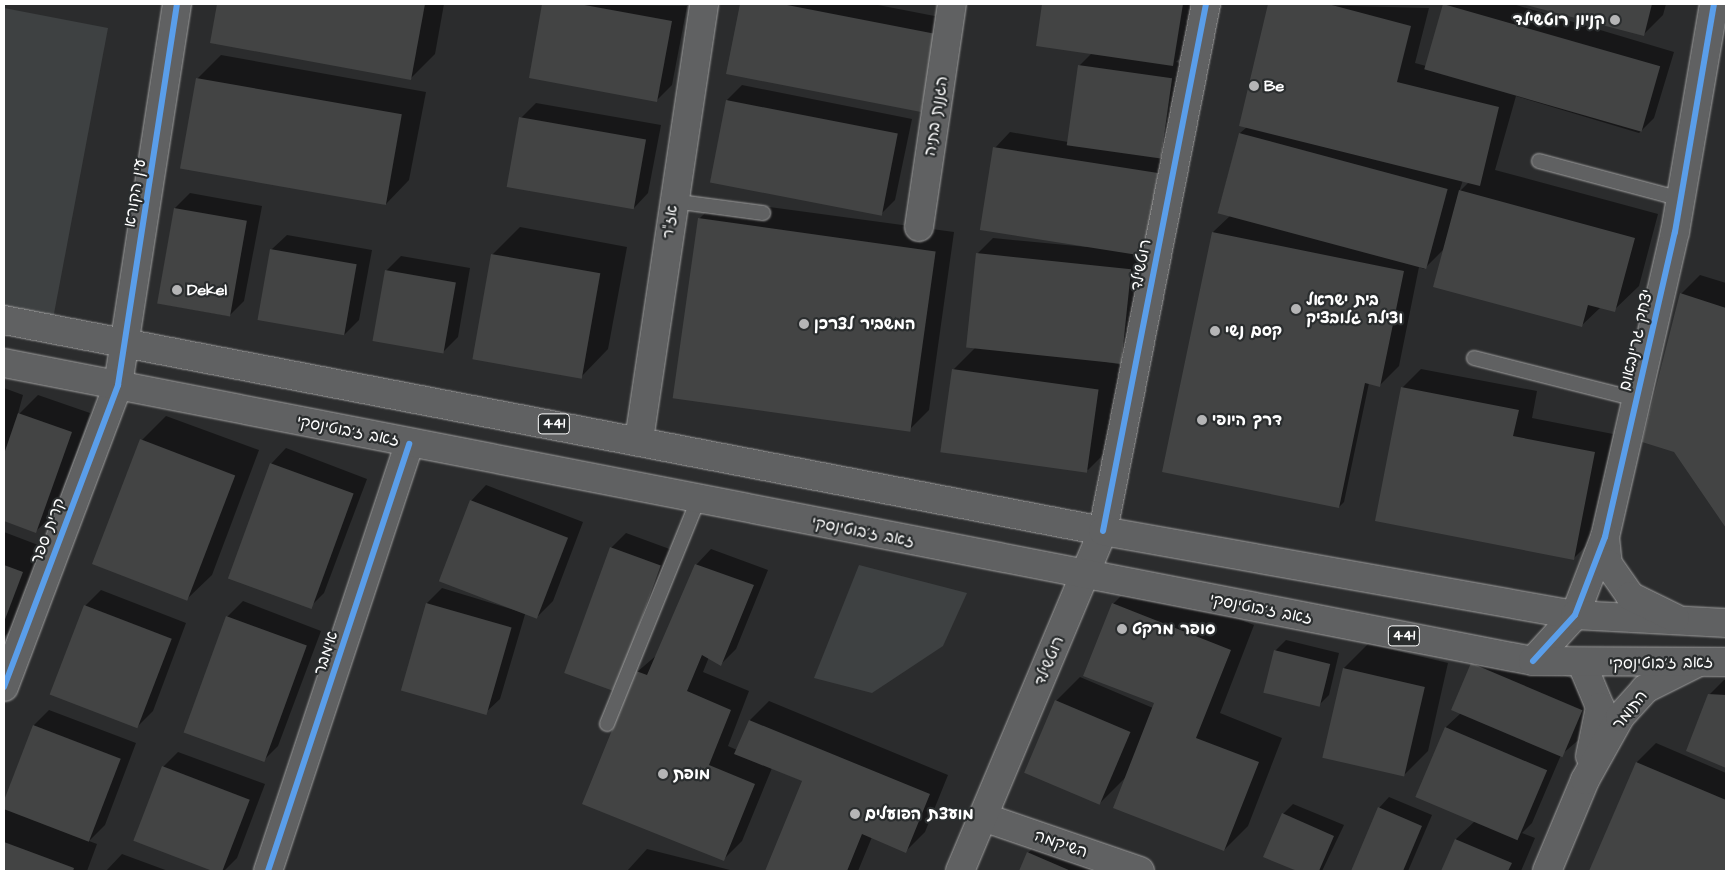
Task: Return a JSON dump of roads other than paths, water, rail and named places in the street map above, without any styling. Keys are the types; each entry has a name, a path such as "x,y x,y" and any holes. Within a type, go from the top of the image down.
{"main road":[{"name":"עין הקורא","path":"118,385 177,4"},
{"name":"אז\"ר","path":"639,440 673,201 704,4"},
{"name":"הגננת בתיה","path":"919,228 952,4"},
{"name":"רוטשילד","path":"960,871 1103,531 1206,4"},
{"name":"יצחק גרינבאום","path":"1533,661 1575,615 1605,536 1680,198 1718,12"},
{"name":"441","path":"4,320 639,440 1103,531 1575,615 1685,624 1726,623"},
{"name":"זאב ז'בוטינסקי","path":"4,363 1084,576 1533,661 1582,664 1726,662"},
{"name":"קרית ספר","path":"4,687 118,385"},
{"name":"אימבר","path":"268,871 409,444"},
{"path":"1605,536 1608,564 1630,596 1685,624"},
{"name":"התומר","path":"1547,871 1585,780 1620,718 1645,689 1697,663"},
{"name":"התומר","path":"1582,664 1600,707 1585,780"},
{"name":"השיקמה","path":"983,817 1140,871"}],"lane":[{"path":"1539,161 1680,198"},
{"path":"673,201 762,213"},
{"path":"1474,358 1636,399"},
{"path":"607,724 698,500"}],"place":[{"name":"קניון רוטשילד","path":"1615,20"},
{"name":"Be","path":"1254,86"},
{"name":"Dekel","path":"177,290"},
{"name":"בית ישראל וצילה גלובציק","path":"1296,309"},
{"name":"המשביר לצרכן","path":"804,324"},
{"name":"קסם נשי","path":"1215,331"},
{"name":"דרך היופי","path":"1202,420"},
{"name":"סופר מרקט","path":"1122,629"},
{"name":"מופת","path":"663,774"},
{"name":"מועצת הפועלים","path":"855,814"}]}
